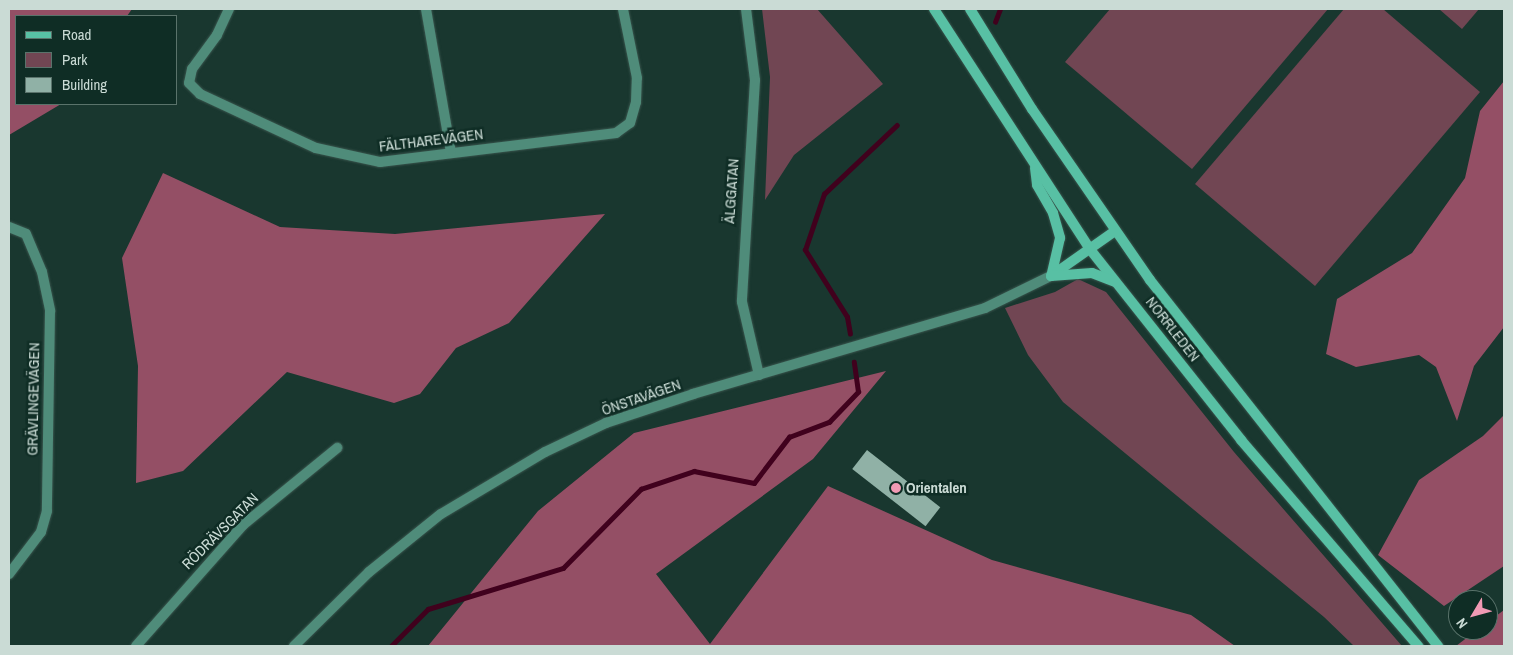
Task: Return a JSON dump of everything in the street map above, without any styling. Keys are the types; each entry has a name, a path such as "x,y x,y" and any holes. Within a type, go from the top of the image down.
{"main road":[{"name":"NORRLEDEN","path":"934,9 1089,248 1241,440 1418,646"},
{"name":"NORRLEDEN","path":"970,9 1115,232 1203,351 1438,646"},
{"path":"1035,167 1037,185 1053,213 1060,238 1050,276"},
{"path":"1050,276 1115,232"},
{"path":"1050,276 1092,273 1116,282"}],"street":[{"name":"FÄLTHAREVÄGEN","path":"229,9 217,35 192,69 189,83 200,94 316,148 357,160 380,162 606,134 630,123 635,115 636,78 623,9"},
{"path":"426,9 451,152"},
{"name":"ÄLGGATAN","path":"746,9 755,80 742,302 759,375"},
{"name":"GRÄVLINGEVÄGEN","path":"9,228 26,234 42,272 50,312 48,512 41,532 9,574"},
{"name":"ÖNSTAVÄGEN","path":"294,646 369,572 441,514 493,481 606,424 759,375 985,308 1050,276"},
{"name":"RÖDRÄVSGATAN","path":"136,646 243,525 337,448"}],"green space":[{"path":"762,9 817,9 883,84 794,155 765,200 770,77"},
{"path":"1110,9 1328,9 1192,169 1065,62"},
{"path":"1344,9 1383,9 1480,92 1315,286 1195,184"},
{"path":"1439,9 1479,9 1462,29"},
{"path":"1078,279 1106,292 1234,452 1402,646 1354,646 1324,617 1063,402 1028,355 1005,308 1055,292"}],"shaded area":[{"path":"9,9 132,9 128,15 15,15 15,105 59,105 9,135"},
{"path":"1504,81 1504,327 1474,366 1457,421 1436,367 1419,355 1356,367 1326,354 1337,299 1412,253 1465,178 1480,111"},
{"path":"163,173 280,227 395,234 605,214 509,323 456,348 420,394 394,403 287,372 183,471 136,483 138,366 122,258"},
{"path":"886,371 813,459 656,574 710,644 828,486 992,560 1191,615 1235,646 428,646 538,511 634,433"},
{"path":"1504,415 1504,566 1468,590 1448,590 1448,603 1444,606 1378,555 1419,480 1483,436"},
{"path":"1504,610 1504,646 1456,646 1464,640 1498,640 1498,614"}],"building":[{"name":"Orientalen","path":"867,450 940,507 926,526 852,469"}],"waterway":[{"path":"995,22 1000,9"},
{"path":"850,334 847,317 805,250 824,194 897,125"},
{"path":"391,646 428,609 563,568 641,489 694,471 754,483 789,437 829,422 858,392 854,362"}],"place":[{"name":"Orientalen","path":"896,488"}]}
